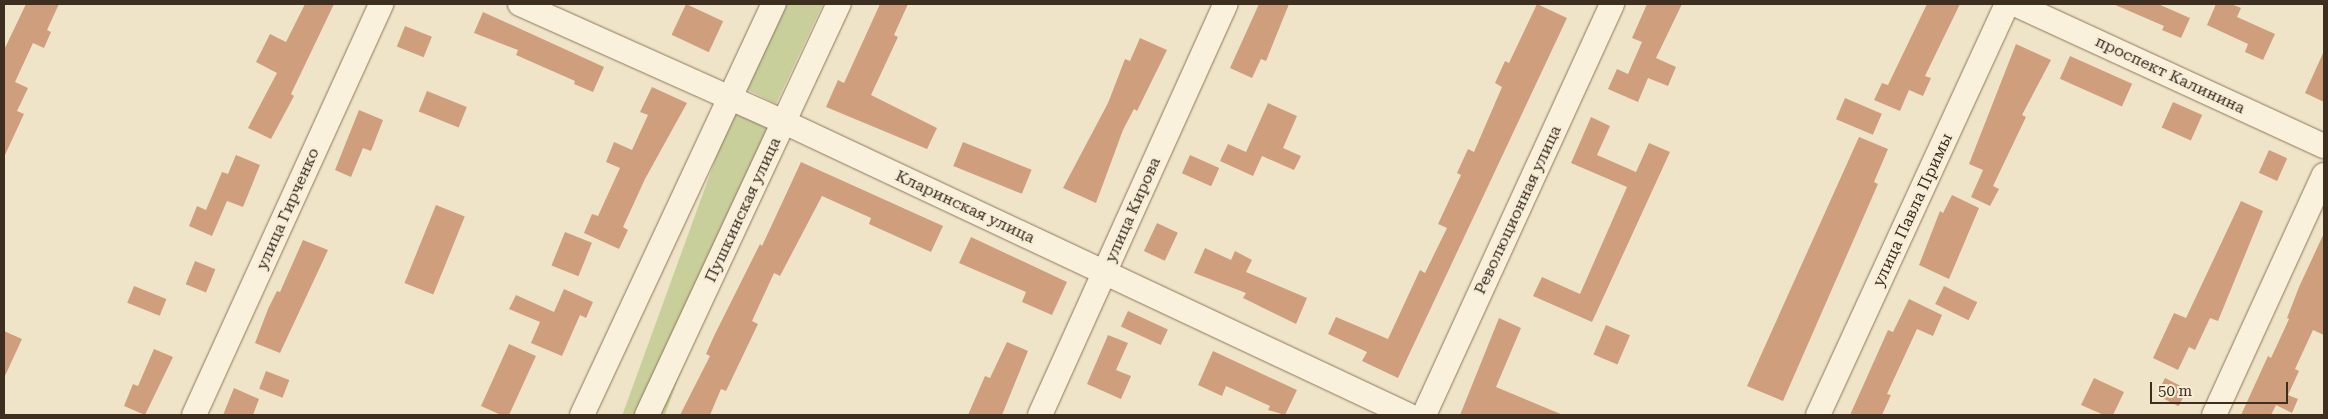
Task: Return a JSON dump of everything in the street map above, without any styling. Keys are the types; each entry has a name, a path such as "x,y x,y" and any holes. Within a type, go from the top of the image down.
{"street":[{"name":"улица Гирченко","path":"194,415 381,4"},
{"name":"Кларинская улица","path":"520,4 784,122 1408,415"},
{"path":"582,415 774,4"},
{"name":"Пушкинская улица","path":"647,415 839,4"},
{"name":"улица Кирова","path":"1040,415 1226,4"},
{"name":"Революционная улица","path":"1424,415 1612,4"},
{"name":"улица Павла Примы","path":"1818,415 2007,4"},
{"name":"проспект Калинина","path":"2015,4 2324,146"},
{"path":"2214,415 2324,175"}],"green space":[{"path":"784,4 823,4 776,104 744,88"},
{"path":"733,111 771,125 665,415 622,415"}],"building":[{"path":"26,4 59,4 47,30 51,32 44,48 33,43 15,82 28,88 17,111 24,114 4,157 4,50"},
{"path":"305,4 334,4 291,94 294,96 271,139 248,128 277,73 256,62 270,34 286,42"},
{"path":"686,4 723,21 709,52 672,35"},
{"path":"880,4 908,4 894,35 898,37 871,95 937,128 927,149 826,107 838,80 844,83"},
{"path":"1259,4 1289,4 1266,61 1261,59 1252,78 1230,68"},
{"path":"1537,4 1567,18 1398,378 1362,361 1367,352 1328,334 1336,317 1388,339 1420,270 1425,273 1447,228 1438,224 1461,175 1457,173 1468,149 1474,152 1502,87 1495,83 1505,61 1509,63"},
{"path":"1647,4 1682,4 1656,58 1676,67 1668,86 1648,78 1638,102 1608,89 1617,69 1628,74 1642,42 1632,38"},
{"path":"1927,4 1960,4 1925,76 1931,78 1923,96 1909,90 1900,111 1874,100 1882,83 1888,85"},
{"path":"2113,4 2158,4 2190,18 2181,38 2162,30 2164,26"},
{"path":"2216,4 2231,4 2241,8 2237,17 2275,34 2263,60 2245,52 2248,44 2207,25"},
{"path":"483,12 604,67 593,92 574,84 575,81 516,55 518,50 474,33"},
{"path":"405,26 432,37 424,57 397,46"},
{"path":"1140,38 1167,50 1137,111 1134,109 1123,130 1096,203 1063,188 1108,103 1125,59 1130,61"},
{"path":"2016,44 2051,60 2022,115 2026,117 1993,186 1999,189 1990,206 1971,197 1983,170 1969,164"},
{"path":"2324,51 2324,102 2305,93"},
{"path":"2070,56 2132,84 2122,106 2060,79"},
{"path":"652,87 687,103 645,179 623,227 628,230 619,249 584,233 592,214 598,216 620,168 606,162 614,142 632,150 648,115 640,112"},
{"path":"427,91 467,107 459,128 419,111"},
{"path":"1845,98 1882,114 1873,135 1836,119"},
{"path":"2173,102 2202,115 2191,141 2162,128"},
{"path":"1268,103 1297,116 1283,148 1301,156 1294,170 1262,156 1253,176 1220,161 1228,144 1246,152"},
{"path":"359,110 383,120 371,151 363,148 351,177 335,170"},
{"path":"1591,117 1610,126 1597,155 1636,172 1649,143 1670,152 1592,322 1533,296 1542,277 1580,294 1627,187 1571,163"},
{"path":"1859,137 1888,149 1874,182 1878,184 1783,401 1747,386"},
{"path":"963,142 1032,170 1022,194 953,166"},
{"path":"2269,150 2287,158 2277,181 2259,173"},
{"path":"236,155 260,165 243,207 227,201 212,236 189,226 197,206 206,210 222,172 228,174"},
{"path":"1190,155 1219,168 1211,186 1182,173"},
{"path":"801,162 943,226 931,252 869,224 871,218 822,196 780,276 774,273 752,321 758,324 726,391 721,389 710,415 680,415 710,356 706,354 714,336 760,244 762,246"},
{"path":"1952,195 1979,208 1949,279 1919,265 1940,211 1943,213"},
{"path":"2241,201 2263,211 2218,321 2210,318 2195,350 2189,347 2178,370 2153,358 2174,313 2186,318"},
{"path":"436,205 465,217 433,294 405,283"},
{"path":"1157,223 1178,233 1165,261 1144,251"},
{"path":"565,232 592,243 578,276 552,265"},
{"path":"2324,233 2324,335 2313,330 2295,369 2299,371 2288,395 2298,399 2292,413 2276,405 2271,415 2241,415 2268,356 2271,358 2289,319 2287,318 2299,287"},
{"path":"971,237 1067,282 1052,315 1022,302 1026,292 959,263"},
{"path":"303,240 328,250 280,353 255,343 268,309 277,291 280,292"},
{"path":"1205,248 1231,260 1235,251 1252,260 1246,272 1307,298 1296,324 1243,298 1246,293 1194,273"},
{"path":"195,261 215,269 206,292 186,284"},
{"path":"134,286 166,299 160,316 127,303"},
{"path":"1944,286 1977,302 1968,320 1935,304"},
{"path":"564,289 593,302 586,318 580,315 562,356 531,343 540,322 509,309 516,295 554,312"},
{"path":"1909,299 1942,315 1933,336 1917,329 1887,394 1891,395 1882,415 1850,415 1888,330 1893,332"},
{"path":"1128,311 1168,330 1161,345 1121,326"},
{"path":"1499,318 1521,328 1496,387 1563,415 1460,415"},
{"path":"1606,325 1630,335 1617,365 1593,354"},
{"path":"4,331 22,339 4,378"},
{"path":"1108,335 1128,343 1116,370 1131,376 1121,399 1087,384"},
{"path":"1007,342 1028,351 1002,415 968,415 985,376 990,378"},
{"path":"509,344 536,356 509,415 501,415 481,406"},
{"path":"154,349 173,357 145,415 124,406 133,384 138,386"},
{"path":"1213,351 1297,390 1285,415 1268,410 1270,406 1226,386 1222,396 1198,385"},
{"path":"266,371 289,380 283,398 259,389"},
{"path":"2094,378 2124,392 2113,415 2104,415 2081,405"},
{"path":"2165,378 2187,389 2179,406 2156,395"},
{"path":"234,388 259,399 253,415 223,415"}]}
